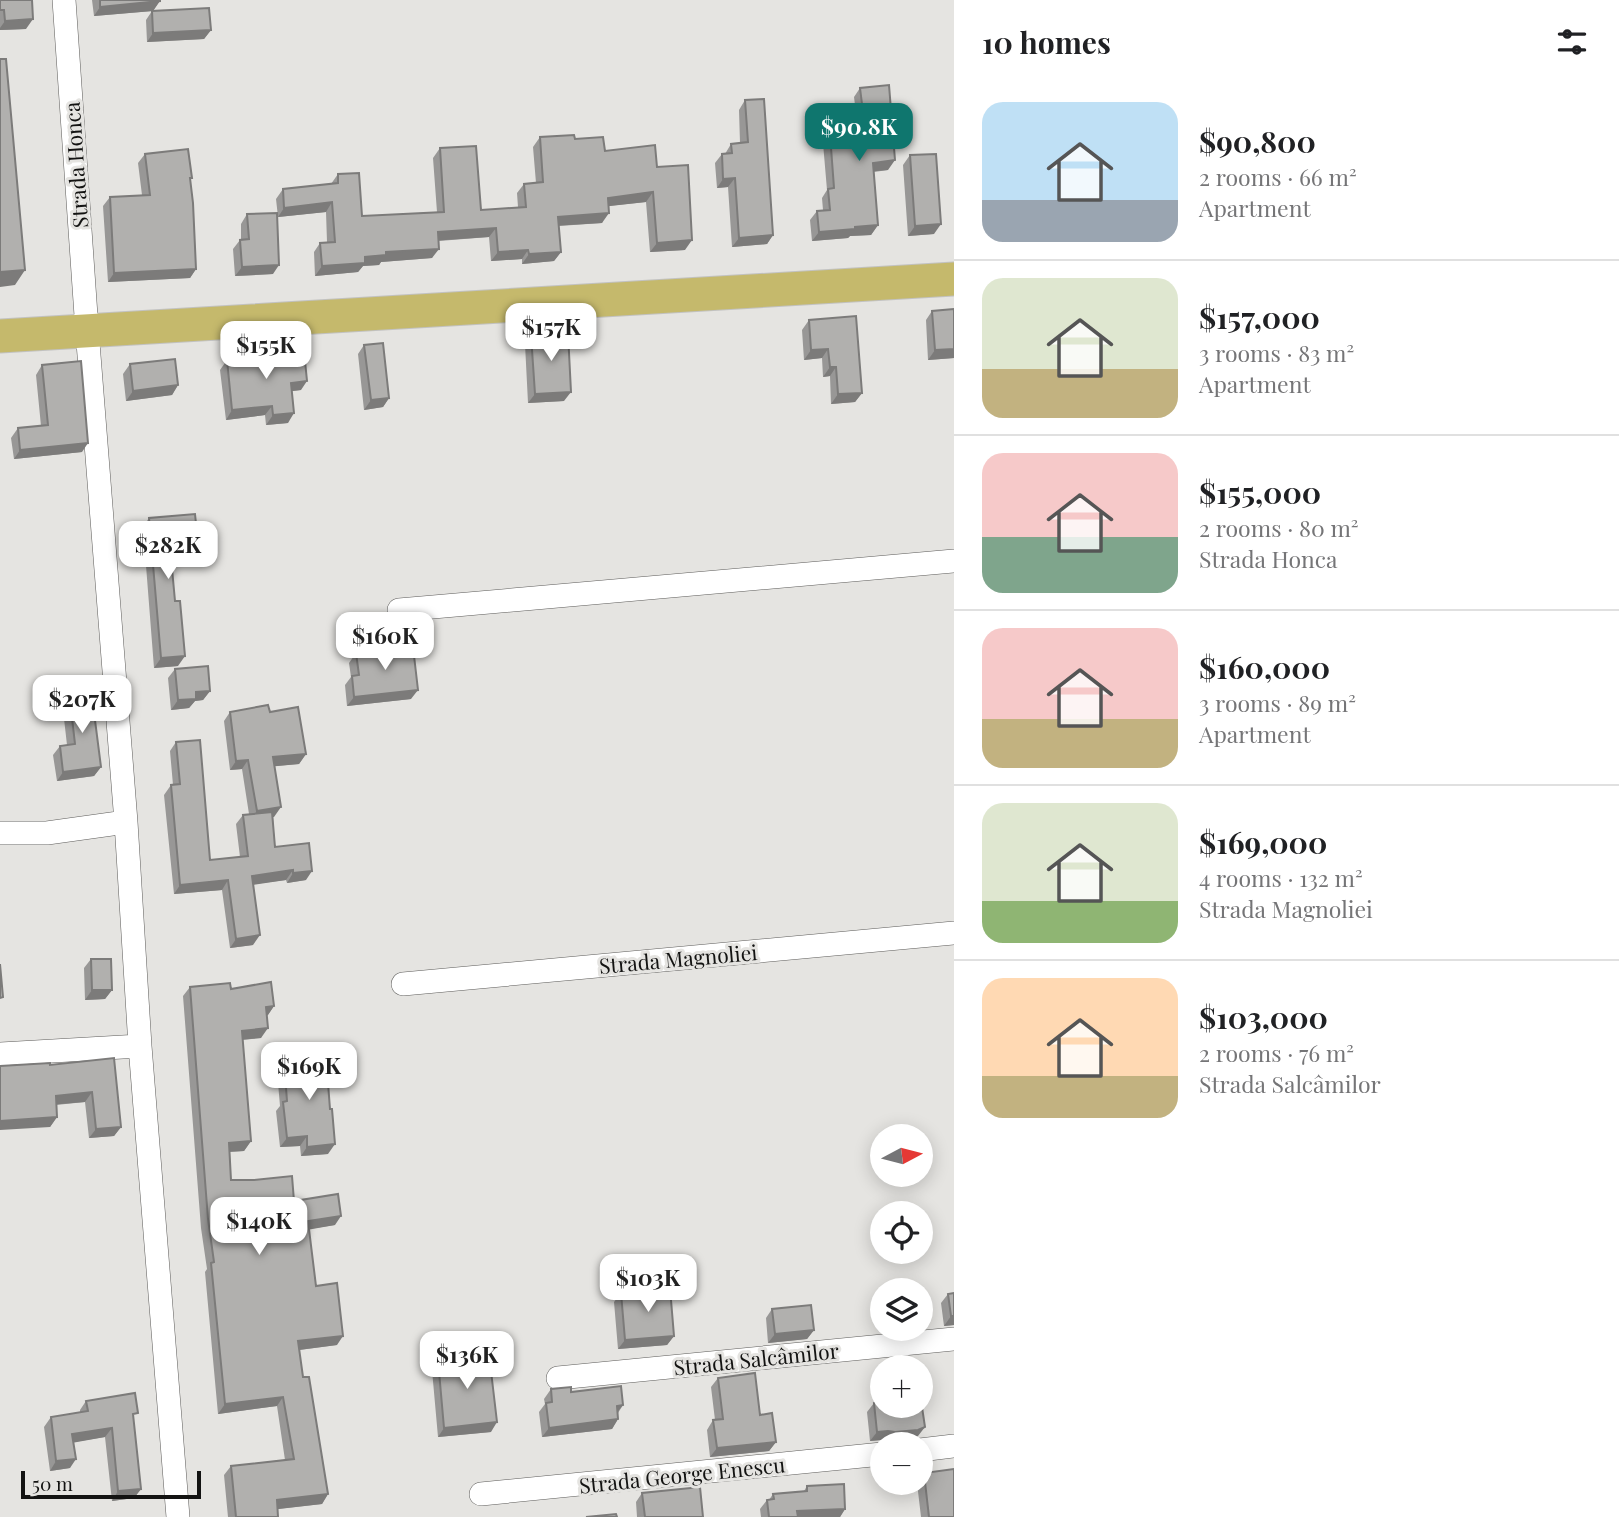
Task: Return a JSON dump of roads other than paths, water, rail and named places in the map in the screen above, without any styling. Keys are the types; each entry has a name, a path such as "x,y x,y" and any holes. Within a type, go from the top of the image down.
{"highway":[{"path":"0,336 954,279"}],"street":[{"name":"Strada Honca","path":"64,0 86,330 178,1517"},
{"path":"399,610 954,562"},
{"path":"0,833 47,833 126,822"},
{"name":"Strada Magnoliei","path":"402,984 954,933"},
{"path":"0,1054 140,1046"},
{"name":"Strada Salcâmilor","path":"558,1378 954,1339"},
{"path":"933,1448 954,1446"},
{"name":"Strada George Enescu","path":"481,1494 870,1455"}]}
